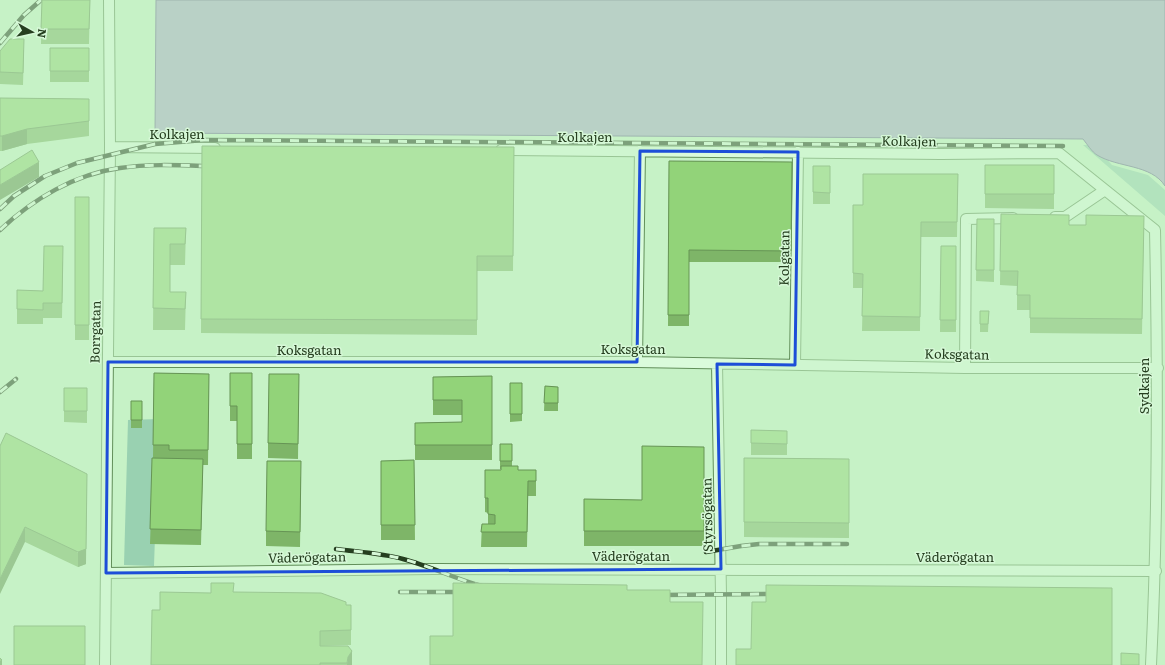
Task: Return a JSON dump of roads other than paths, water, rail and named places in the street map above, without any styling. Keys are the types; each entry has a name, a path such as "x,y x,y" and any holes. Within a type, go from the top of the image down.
{"street":[{"name":"Borrgatan","path":"106,665 110,147 109,0"},
{"name":"Kolkajen","path":"110,147 229,148"},
{"name":"Kolkajen","path":"490,150 941,154 1059,153"},
{"path":"637,362 640,151"},
{"name":"Kolgatan","path":"795,365 798,152"},
{"name":"Sydkajen","path":"1059,153 1155,230 1158,368 1156,571 1151,665"},
{"path":"1042,217 1065,217 1105,190"},
{"path":"965,368 966,219 1019,218"},
{"name":"Koksgatan","path":"108,362 637,362 965,368 1158,368"},
{"name":"Styrsögatan","path":"718,364 721,665"},
{"name":"Väderögatan","path":"106,573 433,569 1156,571"}],"water":[{"path":"156,0 1165,0 1165,186 1159,179 1143,170 1105,159 1097,155 1091,150 1083,139 155,133"}],"railway":[{"path":"0,43 24,15 41,0"},
{"path":"0,209 14,196 45,176 77,163 155,144 204,140 1063,146"},
{"path":"0,230 26,208 41,198 71,182 87,176 103,171 140,166 202,166"},
{"path":"0,392 16,379"},
{"path":"706,552 759,544 847,544"},
{"path":"336,549 378,554 403,559 482,586"},
{"path":"400,592 464,592"},
{"path":"660,595 766,594"}]}
